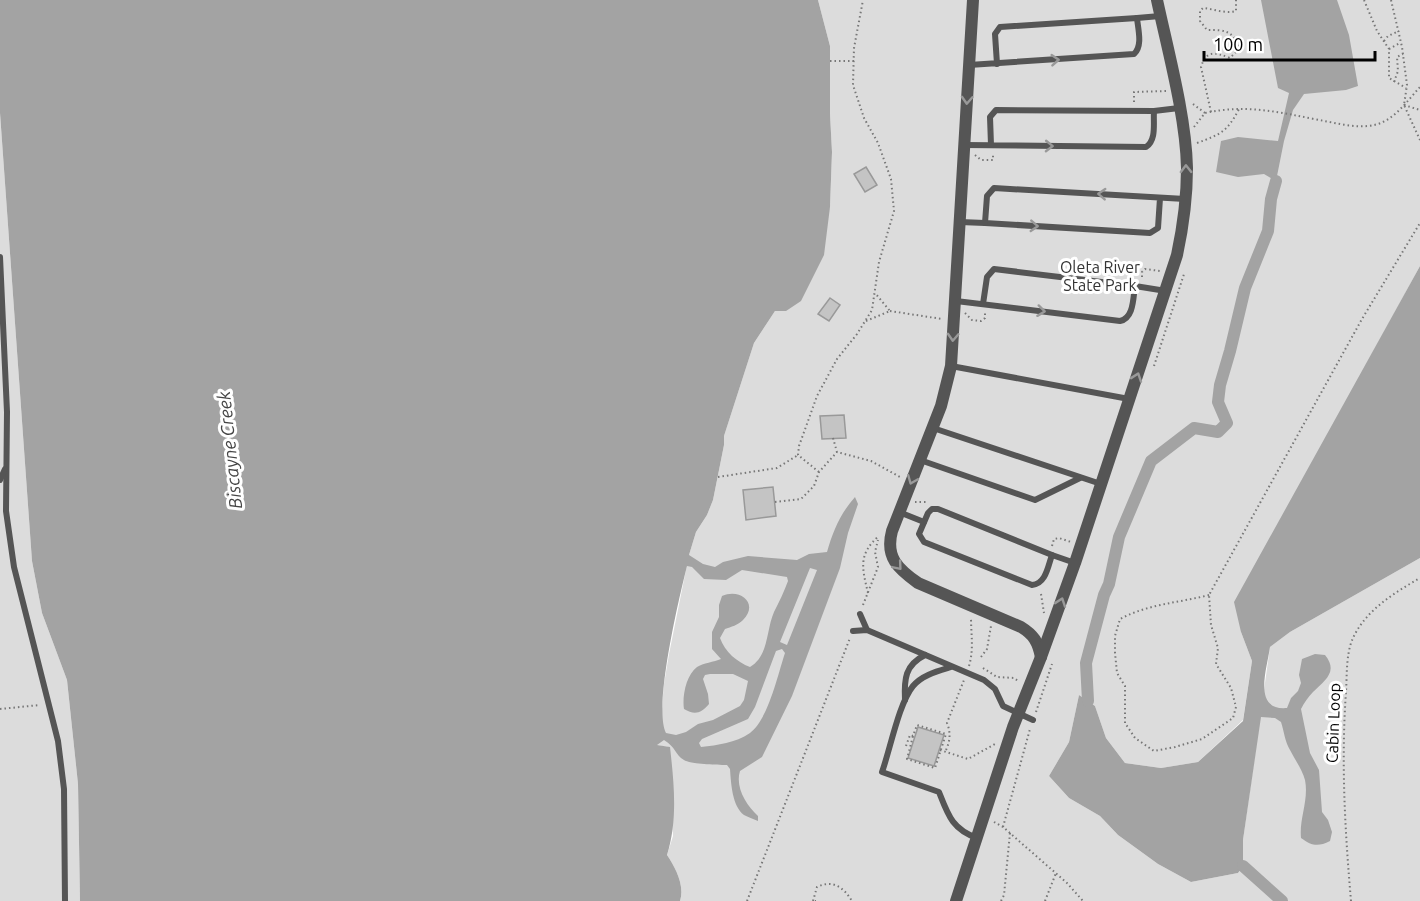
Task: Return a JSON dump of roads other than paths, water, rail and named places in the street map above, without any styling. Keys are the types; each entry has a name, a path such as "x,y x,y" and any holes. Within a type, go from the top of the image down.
{"street":[{"path":"973,0 968,66 967,150 960,222 957,311 951,366 941,406 889,541 891,558 918,583 994,616 1022,627 1039,630 1047,628 1053,622"},
{"path":"956,901 1017,714 1041,657 1075,563 1178,255 1187,166 1179,108 1157,0"},
{"path":"1022,627 1032,634 1038,644 1041,657"}],"lane":[{"path":"997,64 994,34 1000,27 1160,16"},
{"path":"968,66 1134,54 1138,51 1139,46 1137,18"},
{"path":"991,145 990,117 996,110 1154,111 1179,108"},
{"path":"967,150 991,145 1146,147 1153,140 1154,111"},
{"path":"985,223 987,196 994,188 1185,199"},
{"path":"960,222 1150,233 1158,228 1160,198"},
{"path":"0,257 7,412 6,511 14,567 58,741 64,789 65,901"},
{"path":"983,304 987,277 994,269 1166,291"},
{"path":"957,311 983,304 1120,321 1126,320 1130,315 1137,286"},
{"path":"951,366 1130,399"},
{"path":"933,428 1101,484"},
{"path":"920,460 1035,500 1080,478"},
{"path":"0,480 6,465"},
{"path":"1052,555 1042,581 1038,585 1032,585 924,542 919,534 928,513 932,509 938,509 1075,563"},
{"path":"899,512 924,522"},
{"path":"860,614 867,630"},
{"path":"853,631 867,630 984,680 995,689 1003,706 1033,720"},
{"path":"905,700 906,673 911,664 925,655"},
{"path":"951,667 923,677 913,686 905,700 882,772 939,792 950,819 964,833 977,838"}],"water":[{"name":"Biscayne Creek","path":"0,0 818,0 830,46 832,152 830,207 824,255 801,301 786,311 775,311 754,343 724,436 713,500 696,532 689,555 703,564 715,567 723,562 748,556 797,560 809,554 827,552 841,516 855,497 858,504 840,568 792,696 762,757 740,771 740,789 749,807 758,816 758,821 744,815 737,806 730,769 727,765 687,761 681,758 664,740 657,745 670,747 674,815 667,855 680,883 680,901 80,901 78,784 67,680 42,613 32,561 0,113","holes":["687,566 692,567 704,579 726,580 742,570 787,577 788,581 771,619 764,650 750,667 732,656 720,638 725,629 743,620 749,608 748,603 746,599 736,594 722,596 719,617 712,632 712,649 721,659 697,667 690,675 686,686 684,709 697,713 709,704 703,679 705,675 710,674 733,674 748,681 744,700 740,706 713,720 698,724 676,735 666,733 663,720 665,678 673,626","810,568 817,570 787,645 780,642","782,649 785,653 772,696 756,727 738,739 701,747 699,743 702,739 748,719 755,707 776,651"]},
{"path":"1261,0 1337,0 1349,35 1358,86 1346,90 1304,94 1293,110 1276,181 1264,174 1238,177 1216,172 1221,141 1238,137 1278,141 1289,93 1278,88"},
{"path":"1420,266 1420,558 1290,632 1270,647 1266,666 1265,696 1269,703 1276,707 1287,708 1301,683 1299,675 1302,659 1315,654 1325,655 1331,666 1328,676 1309,696 1301,709 1310,753 1319,770 1322,812 1332,832 1330,841 1315,845 1301,838 1306,795 1304,776 1288,747 1281,722 1275,718 1261,717 1243,840 1243,866 1238,873 1191,882 1158,864 1118,835 1100,816 1069,798 1049,776 1069,742 1079,695 1095,706 1106,738 1125,763 1161,768 1198,762 1243,721 1252,661 1241,632 1234,602"}],"waterway":[{"path":"1088,701 1086,663 1109,584 1119,537 1151,461 1194,428 1218,432 1227,423 1218,402 1220,385 1245,288 1268,231 1271,199 1276,181"},
{"path":"1243,866 1282,901"}],"park label":[{"name":"Oleta River State Park","path":"1100,276"}]}
